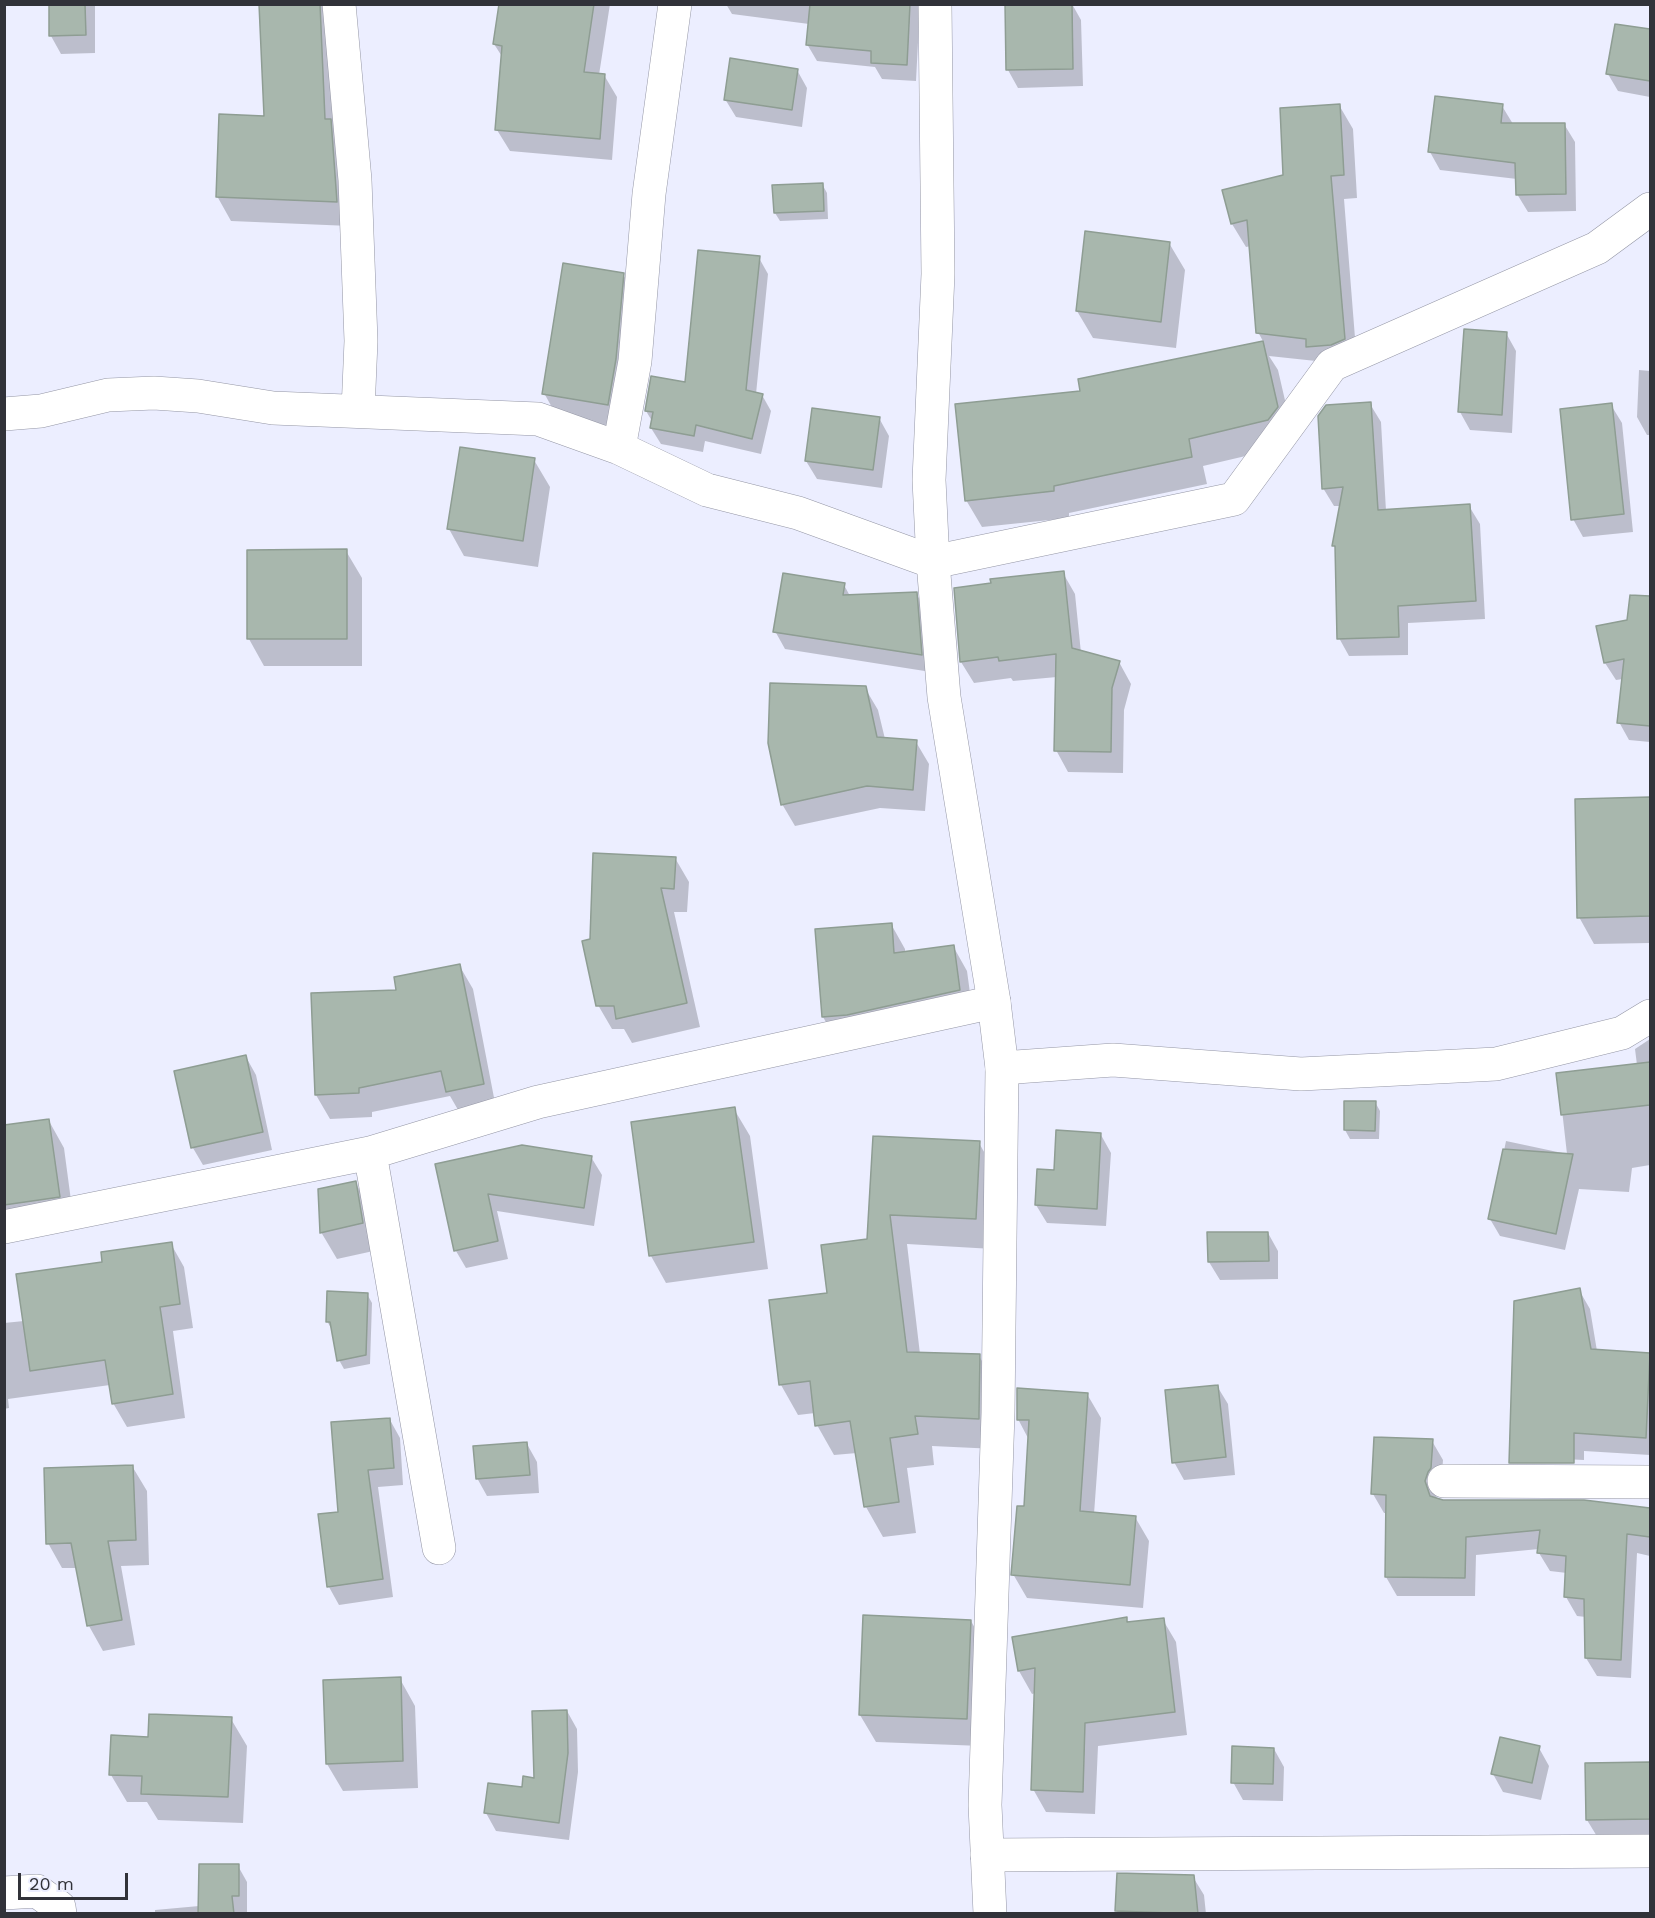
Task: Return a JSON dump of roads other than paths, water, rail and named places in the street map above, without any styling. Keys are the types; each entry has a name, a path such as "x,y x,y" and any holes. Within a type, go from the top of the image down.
{"street":[{"path":"339,4 355,180 361,341 358,411"},
{"path":"619,448 635,362 649,194 675,4"},
{"path":"935,4 938,274 929,480 933,562 944,697 994,1002 1002,1068 998,1401 985,1805 990,1914"},
{"path":"4,414 41,411 108,395 154,393 198,396 273,408 538,419 619,448 707,490 798,513 933,562 1234,499 1332,365 1597,248 1650,208"},
{"path":"4,1227 370,1153 538,1102 994,1002"},
{"path":"1002,1068 1113,1060 1301,1074 1496,1064 1622,1033 1650,1016"},
{"path":"370,1153 439,1548"},
{"path":"1444,1481 1650,1482"},
{"path":"987,1855 1650,1851"},
{"path":"4,1893 37,1892 59,1907 60,1914"}]}
